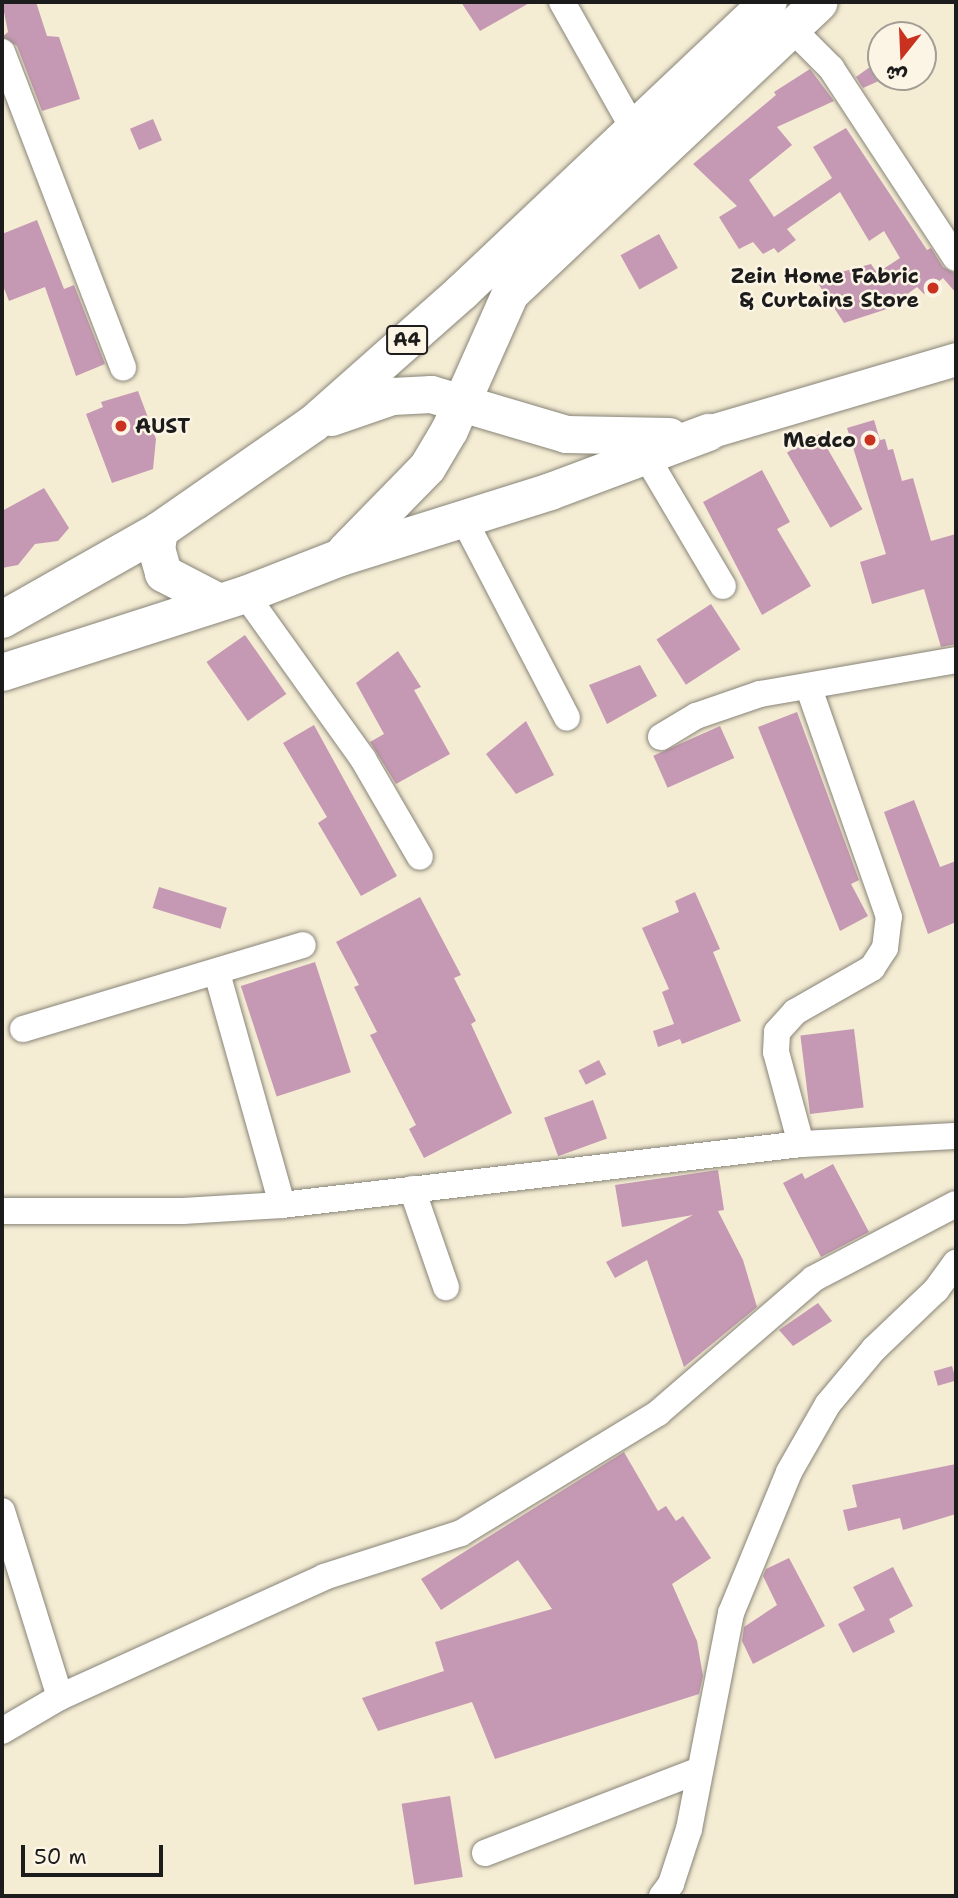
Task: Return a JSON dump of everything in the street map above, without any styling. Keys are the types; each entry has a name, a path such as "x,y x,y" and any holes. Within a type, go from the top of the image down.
{"highway":[{"name":"A4","path":"2,619 159,530 313,423 462,291 633,128 779,15 819,2"},
{"name":"A4","path":"2,672 230,597 340,557 416,482 434,456 462,401 510,293 779,15"},
{"path":"313,423 372,402 431,394 587,437 708,432"},
{"path":"372,402 420,418 432,438 434,456"},
{"path":"340,557 646,456 708,432"},
{"path":"159,530 156,548 163,573 230,597"}],"main road":[{"path":"708,432 956,359"}],"street":[{"path":"562,2 633,128"},
{"path":"779,15 831,68 956,258"},
{"path":"2,52 123,368"},
{"path":"646,456 723,586"},
{"path":"463,518 567,718"},
{"path":"230,597 363,759 420,857"},
{"path":"661,737 725,704 956,660"},
{"path":"801,1144 776,1052 778,1032 795,1012 872,968 885,948 889,916 809,688"},
{"path":"23,1029 303,945"},
{"path":"216,973 282,1205"},
{"path":"2,1211 183,1211 282,1205 801,1144 956,1136"},
{"path":"412,1189 446,1287"},
{"path":"2,1731 60,1697 324,1577 461,1533 658,1413 813,1279 956,1204"},
{"path":"662,1896 671,1884 688,1829 731,1613 804,1440 867,1359 936,1290 956,1262"},
{"path":"2,1511 60,1697"},
{"path":"485,1853 700,1770"}],"building":[{"path":"2,2 36,2 47,36 59,37 80,99 42,111 17,46 2,37 8,32"},
{"path":"461,2 531,2 480,31"},
{"path":"810,69 834,101 777,127 792,145 749,180 774,217 832,178 813,147 846,128 927,250 931,248 943,267 956,274 956,293 943,278 924,294 917,287 887,309 844,323 815,279 871,264 877,273 900,258 884,231 869,241 840,192 787,229 796,240 778,253 774,248 763,254 753,242 739,249 719,217 737,206 693,164 776,95 774,92"},
{"path":"867,69 867,86 863,88 856,77"},
{"path":"153,119 162,140 139,150 130,129"},
{"path":"37,220 64,289 74,285 105,364 76,376 45,287 9,301 2,283 2,234"},
{"path":"659,234 678,268 639,289 621,255"},
{"name":"AUST","path":"138,391 156,439 153,469 112,483 86,414 103,407 101,402"},
{"path":"874,420 880,440 885,439 888,450 893,449 902,481 913,478 931,541 956,534 956,644 941,647 924,589 872,604 860,562 886,554 847,428"},
{"path":"819,434 862,509 830,528 787,453"},
{"path":"762,470 790,522 777,529 811,586 762,615 703,502"},
{"path":"44,488 69,528 58,541 35,544 18,565 2,568 2,511"},
{"path":"711,604 740,649 686,685 656,639"},
{"path":"245,635 286,694 248,721 206,662"},
{"path":"398,651 421,687 414,690 450,754 396,784 370,742 384,734 356,683"},
{"path":"640,665 657,696 607,724 589,685"},
{"path":"797,712 859,880 851,884 868,916 840,931 758,727"},
{"path":"526,721 554,775 516,794 486,754"},
{"path":"314,725 397,876 361,896 318,823 327,817 283,743"},
{"path":"720,726 734,758 668,788 653,756"},
{"path":"914,800 940,867 956,861 956,922 928,934 884,812"},
{"path":"159,887 227,908 220,929 153,908"},
{"path":"695,892 720,949 713,952 741,1021 682,1044 680,1039 658,1047 653,1031 674,1024 662,992 669,989 642,928 679,912 675,901"},
{"path":"420,897 461,975 454,978 476,1021 471,1024 512,1113 424,1158 409,1129 416,1125 370,1035 377,1032 354,987 359,985 336,942"},
{"path":"315,962 351,1072 277,1096 241,986"},
{"path":"854,1029 864,1107 810,1114 800,1036"},
{"path":"599,1060 606,1074 586,1085 579,1070"},
{"path":"593,1100 607,1139 558,1156 544,1118"},
{"path":"833,1164 869,1232 821,1257 783,1183 802,1173 805,1179"},
{"path":"718,1170 724,1210 718,1211 743,1260 757,1307 684,1367 647,1260 615,1278 606,1262 693,1215 622,1227 615,1185"},
{"path":"818,1303 832,1321 793,1346 779,1330"},
{"path":"952,1366 956,1380 938,1386 934,1371"},
{"path":"624,1452 658,1511 666,1506 676,1521 683,1516 711,1558 672,1584 697,1641 703,1676 699,1694 495,1759 472,1702 378,1731 362,1698 444,1671 435,1642 552,1609 518,1560 441,1610 421,1579"},
{"path":"956,1464 956,1514 903,1530 900,1518 848,1531 843,1510 857,1507 852,1485"},
{"path":"789,1558 825,1626 753,1664 742,1641 744,1627 777,1605 763,1576 766,1569"},
{"path":"893,1567 913,1606 889,1619 895,1632 853,1653 838,1624 865,1610 853,1587"},
{"path":"450,1796 463,1877 414,1885 402,1804"}],"place":[{"name":"Zein Home Fabric & Curtains Store","path":"933,288"},
{"name":"AUST","path":"121,426"},
{"name":"Medco","path":"870,440"}]}
